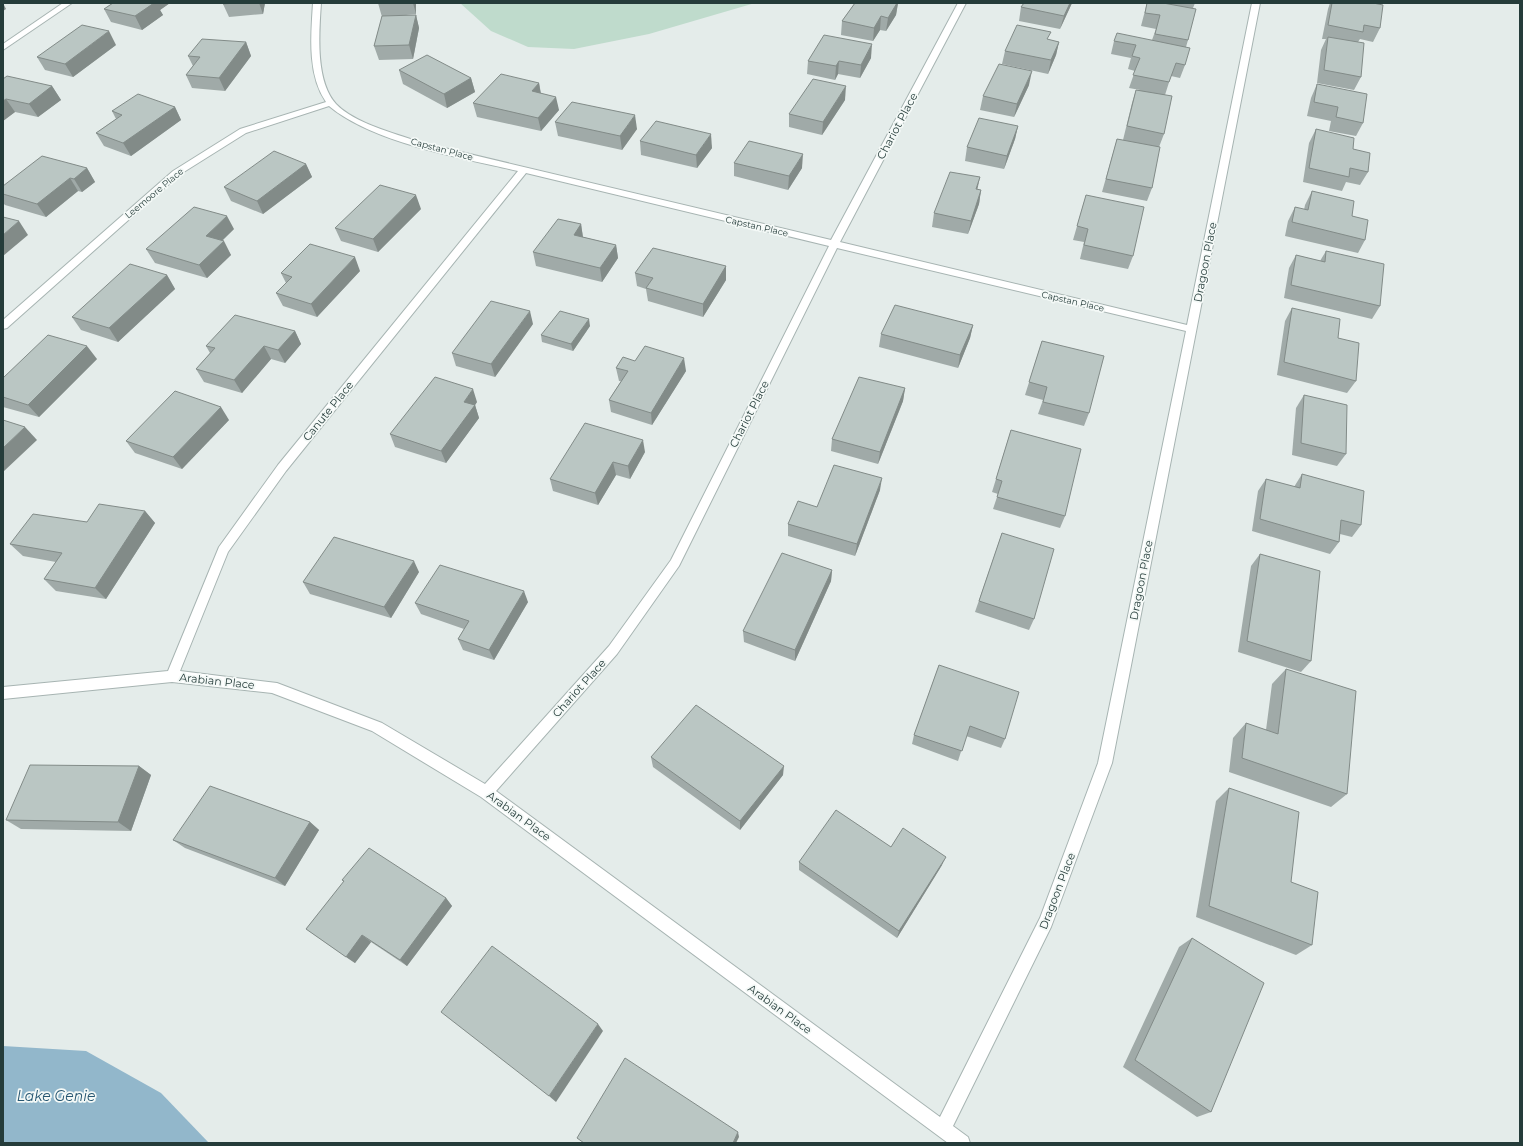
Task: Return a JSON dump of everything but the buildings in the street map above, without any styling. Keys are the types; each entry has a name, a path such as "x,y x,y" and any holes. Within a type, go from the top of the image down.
{"street":[{"path":"3,48 68,3"},
{"path":"317,3 314,36 320,83 331,103"},
{"name":"Chariot Place","path":"486,792 613,650 675,563 834,244 962,3"},
{"name":"Dragoon Place","path":"943,1129 1046,922 1105,763 1256,3"},
{"name":"Capstan Place","path":"331,103 354,120 416,144 1191,329"},
{"name":"Leemoore Place","path":"3,326 176,173 242,131 331,103"},
{"name":"Canute Place","path":"172,676 223,550 282,468 524,170"},
{"name":"Arabian Place","path":"3,693 172,676 272,687 377,727 486,792 962,1143"}],"green space":[{"path":"460,3 755,3 649,34 574,49 528,47 491,31"}],"water":[{"name":"Lake Genie","path":"3,1046 86,1051 161,1093 209,1143 3,1143"}]}
